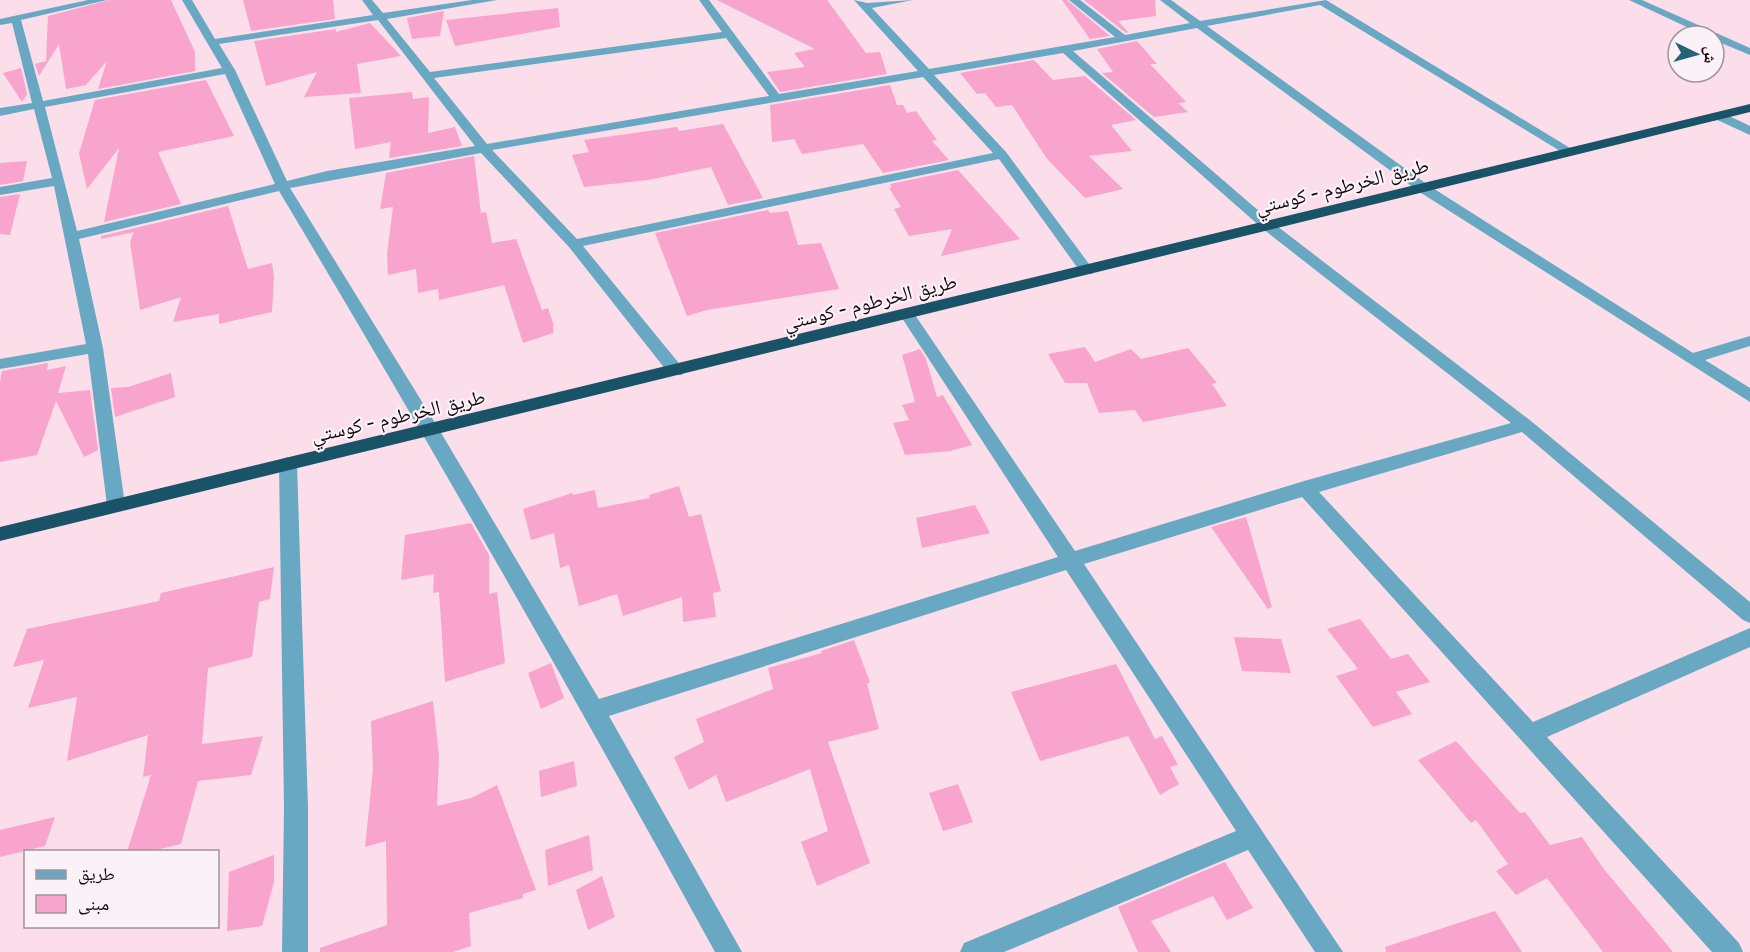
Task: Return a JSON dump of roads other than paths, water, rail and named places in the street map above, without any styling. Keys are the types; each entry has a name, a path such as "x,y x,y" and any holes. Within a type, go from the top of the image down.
{"highway":[{"name":"طريق الخرطوم - كوستي","path":"0,534 908,315 1750,108"}],"street":[{"path":"0,22 102,0"},
{"path":"187,0 229,70 282,185 431,430 594,711 729,952"},
{"path":"367,0 485,150 574,244 676,371"},
{"path":"214,42 492,0"},
{"path":"704,0 776,98"},
{"path":"862,3 908,0"},
{"path":"1074,0 1123,38"},
{"path":"1165,0 1201,24 1423,188 1750,396"},
{"path":"1634,0 1750,52"},
{"path":"70,237 282,185 363,168 485,150 1065,49 1320,1 1569,151"},
{"path":"1644,5 1662,2"},
{"path":"862,3 1002,156 1087,271"},
{"path":"16,19 58,181 95,348 116,505"},
{"path":"427,76 729,34"},
{"path":"1065,49 1268,226 1525,425 1750,614"},
{"path":"0,112 229,70"},
{"path":"1719,116 1750,131"},
{"path":"574,244 1002,156"},
{"path":"0,191 58,181"},
{"path":"908,315 1330,952"},
{"path":"1693,358 1750,341"},
{"path":"0,364 95,348"},
{"path":"594,711 1070,559 1304,488 1525,425"},
{"path":"288,464 296,808 295,952"},
{"path":"1304,488 1730,952"},
{"path":"1529,734 1750,637"},
{"path":"973,952 1253,836"}]}
